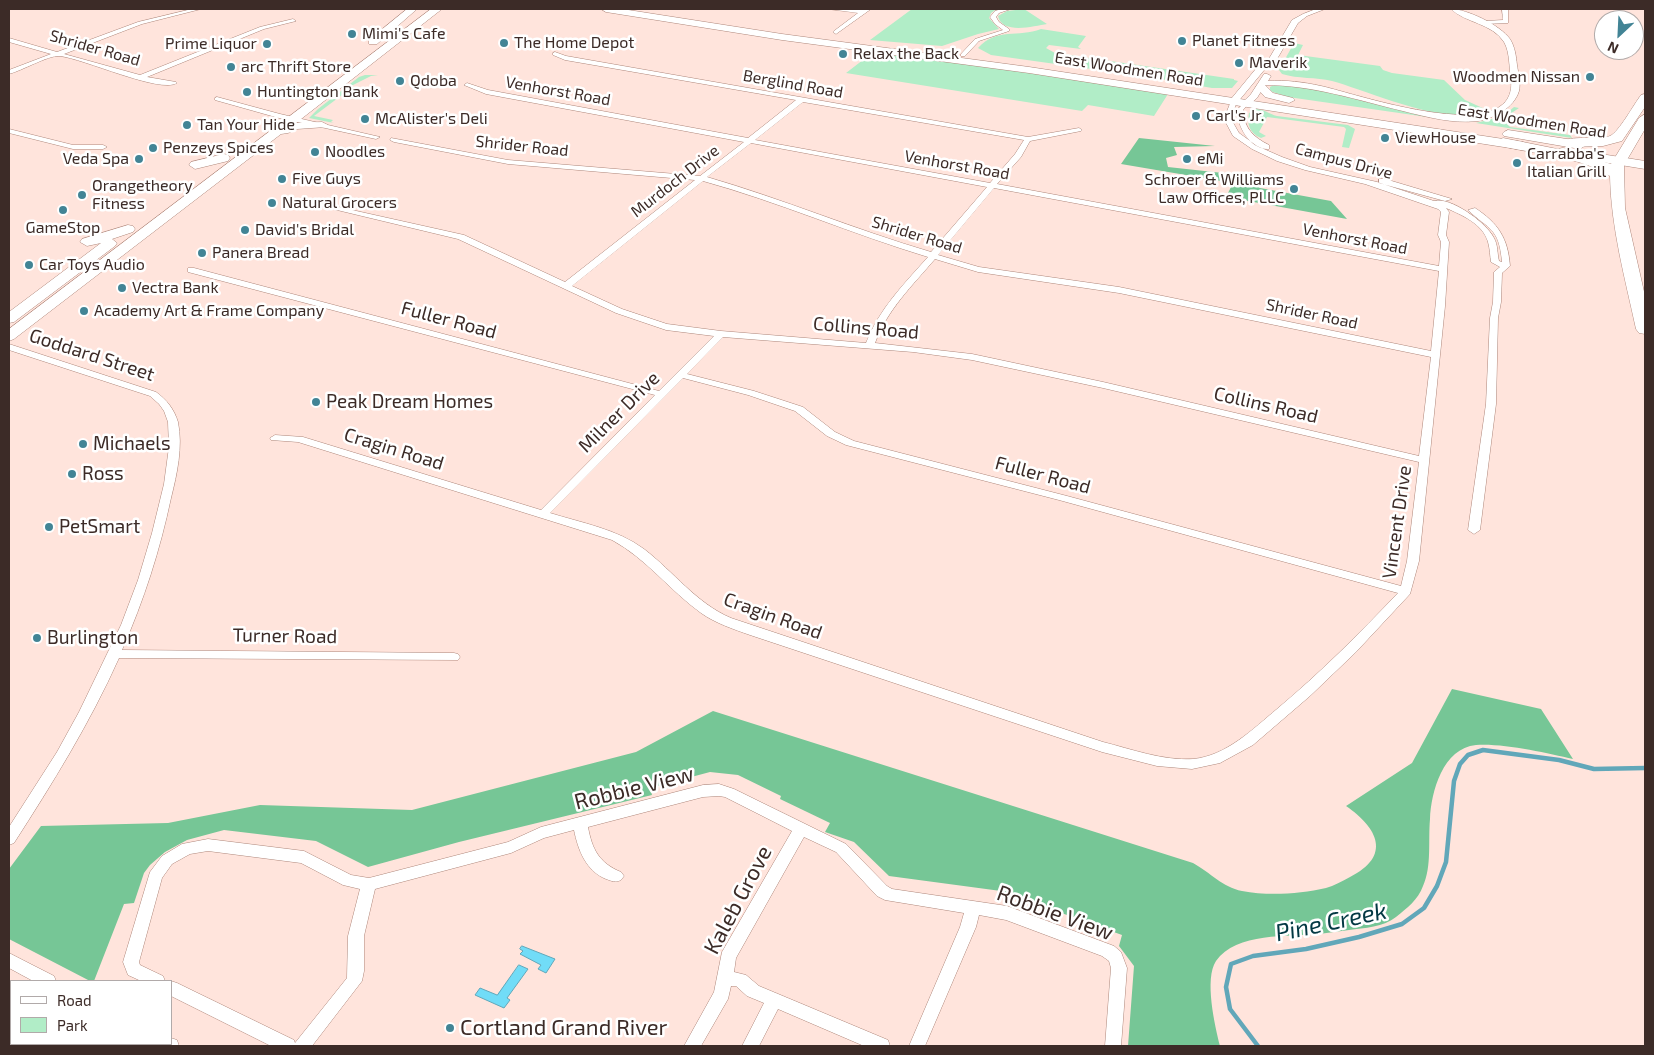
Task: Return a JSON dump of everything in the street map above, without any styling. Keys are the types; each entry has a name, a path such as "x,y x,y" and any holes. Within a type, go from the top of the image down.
{"highway":[{"path":"9,318 89,259 88,253 93,246 87,242 104,240 167,208 244,156 293,119 368,52 412,9"},
{"path":"9,336 167,208 204,173 424,9"},
{"name":"East Woodmen Road","path":"606,9 893,53 1243,99 1369,113 1568,143 1620,162 1645,165"},
{"name":"East Woodmen Road","path":"642,9 863,43 963,55 1503,142"},
{"path":"350,63 368,52 388,49 435,17 441,10"},
{"path":"893,53 951,57 963,55"},
{"path":"1262,85 1264,92 1277,98 1369,113"},
{"path":"1568,143 1603,142 1617,138 1645,98"},
{"path":"1645,118 1620,162 1618,208 1622,233 1645,329"},
{"path":"244,156 262,148 290,128 322,125"},
{"path":"1503,142 1523,149 1589,160 1603,165 1620,162"},
{"name":"East Woodmen Road","path":"1620,162 1645,156"}],"street":[{"path":"10,74 140,23 198,9"},
{"path":"831,9 865,10"},
{"path":"963,55 977,40 1007,30 998,25 993,17 998,12 1008,9"},
{"name":"Campus Drive","path":"1322,9 1305,15 1295,22 1262,85 1229,109 1231,129 1235,135 1250,147 1282,160 1429,200 1455,209 1474,220 1485,230 1492,241 1494,262 1506,266"},
{"path":"1262,85 1281,82 1301,85 1424,114 1455,118 1484,116 1500,110 1515,92 1516,86 1509,43 1499,31 1454,9"},
{"path":"1486,23 1506,22 1505,9"},
{"path":"836,32 865,10"},
{"path":"142,77 262,28 293,20"},
{"name":"Shrider Road","path":"9,40 160,82 174,83"},
{"name":"Berglind Road","path":"554,54 574,60 1028,139"},
{"name":"Campus Drive","path":"1270,68 1262,67 1257,76 1248,83 1240,110 1242,127 1253,140 1269,149 1294,158 1440,197 1472,210 1494,226 1503,239 1506,266"},
{"path":"1270,68 1282,77 1329,86 1378,102"},
{"name":"Venhorst Road","path":"467,86 480,91 1443,269"},
{"path":"217,99 279,116 376,137"},
{"name":"Murdoch Drive","path":"567,285 802,99"},
{"path":"870,345 883,315 1023,149 1028,139 1078,130"},
{"path":"9,131 73,147 104,147"},
{"name":"Shrider Road","path":"394,140 508,162 701,178 733,186 877,239 992,272 1124,291 1435,355"},
{"name":"Vincent Drive","path":"1222,756 1253,737 1305,693 1352,648 1406,591 1412,569 1443,269 1444,242 1442,234 1445,212 1441,207 1368,183"},
{"path":"1440,197 1454,206 1455,209"},
{"name":"Collins Road","path":"316,204 461,237 615,309 650,322 721,334 934,351 998,362 1424,460"},
{"name":"Vincent Drive","path":"1444,242 1448,236 1455,209"},
{"name":"Campus Drive","path":"1474,530 1491,404 1493,327 1494,311 1498,302 1498,272 1506,266"},
{"name":"Fuller Road","path":"191,270 661,394"},
{"path":"227,280 236,274"},
{"name":"Milner Drive","path":"543,514 721,334"},
{"name":"Goddard Street","path":"9,347 144,390 165,403 172,416 174,446 164,514 151,563 116,654 42,789 9,839"},
{"name":"Fuller Road","path":"681,375 751,393 799,409 835,437 850,443 1063,498 1406,591"},
{"name":"Cragin Road","path":"275,438 299,439 622,540 644,555 687,596 709,612 754,632 1121,752 1157,761 1182,764 1200,763 1222,756"},
{"name":"Turner Road","path":"116,654 454,657"},
{"name":"Robbie View","path":"155,980 134,970 131,962 155,876 167,860 181,850 208,845 304,858 348,881 369,884 511,847 541,833 703,791 716,790 729,793 841,848 882,890 890,895 973,907 1015,916 1112,954 1118,961 1119,972 1113,1046"},
{"path":"580,823 582,838 596,866 616,876"},
{"name":"Kaleb Grove","path":"692,1046 722,994 728,957 801,829"},
{"path":"302,1046 354,981 356,971 356,936 369,884"},
{"path":"918,1045 970,921 973,907"},
{"path":"9,960 46,980"},
{"path":"724,977 740,980 753,991 882,1046"},
{"path":"172,988 288,1046"},
{"path":"750,1046 774,1000"}],"green space":[{"path":"912,9 997,9 991,13 989,18 999,29 942,46 870,40"},
{"path":"1024,9 1047,24 1019,28 1012,27 1006,26 998,16 1007,11"},
{"path":"1041,29 1086,36 1078,47 1081,49 1049,45 1046,48 1055,53 1238,81 1232,88 1212,88 1149,77 991,55 978,48 993,37"},
{"path":"1294,43 1303,45 1298,55 1380,66 1383,70 1392,73 1444,80 1465,100 1487,110 1473,115 1455,116 1411,107 1332,81 1282,74 1279,70"},
{"path":"872,53 989,67 1168,94 1154,116 1088,105 1082,111 846,73"},
{"path":"378,75 371,76 347,88 350,89 314,116 333,120 331,122 334,123 309,118 359,77"},
{"path":"1274,85 1308,87 1427,117 1288,97 1270,91 1270,87"},
{"path":"1514,107 1519,108 1498,122 1506,123 1510,127 1570,135 1572,138 1476,123 1503,116"},
{"path":"1256,109 1277,116 1348,125 1355,129 1349,148 1342,147 1346,129 1344,127 1267,117 1259,132 1266,136 1261,138 1251,131 1248,121 1249,113"},
{"path":"1139,138 1215,146 1174,147 1177,155 1166,158 1168,167 1232,174 1260,188 1331,201 1347,219 1226,197 1233,183 1121,164"},
{"path":"1452,689 1541,709 1573,759 1525,749 1487,745 1465,748 1455,754 1447,763 1436,785 1431,808 1428,870 1421,891 1415,900 1396,917 1380,925 1319,934 1264,938 1236,945 1225,952 1216,961 1211,979 1212,1003 1220,1046 1128,1046 1134,966 1119,946 1122,935 1001,891 889,876 854,842 825,832 830,823 780,799 781,796 738,775 710,772 650,788 652,795 459,842 368,867 316,841 224,830 187,840 165,852 144,873 134,903 124,904 94,980 88,980 9,939 9,869 41,826 168,823 260,805 412,810 636,752 713,711 1193,863 1222,883 1235,889 1252,893 1295,893 1326,888 1363,869 1372,860 1376,851 1376,842 1366,823 1346,806 1412,763"}],"water":[{"path":"522,946 555,959 546,973 538,969 541,965 520,954 523,951 520,949"},
{"path":"519,965 528,969 507,998 510,1000 504,1008 475,995 480,988 497,995"}],"waterway":[{"name":"Pine Creek","path":"1258,1046 1230,1009 1226,987 1231,964 1253,956 1306,949 1359,937 1402,924 1424,908 1437,886 1446,862 1454,781 1460,764 1468,755 1483,750 1559,760 1594,769 1645,768"}],"place":[{"name":"Mimi's Cafe","path":"352,34"},
{"name":"Planet Fitness","path":"1182,41"},
{"name":"The Home Depot","path":"504,43"},
{"name":"Prime Liquor","path":"267,44"},
{"name":"Relax the Back","path":"843,54"},
{"name":"Maverik","path":"1239,63"},
{"name":"arc Thrift Store","path":"231,67"},
{"name":"Woodmen Nissan","path":"1590,77"},
{"name":"Qdoba","path":"400,81"},
{"name":"Huntington Bank","path":"247,92"},
{"name":"Carl's Jr.","path":"1196,116"},
{"name":"McAlister's Deli","path":"365,119"},
{"name":"Tan Your Hide","path":"187,125"},
{"name":"ViewHouse","path":"1385,138"},
{"name":"Penzeys Spices","path":"153,148"},
{"name":"Noodles","path":"315,152"},
{"name":"Veda Spa","path":"139,159"},
{"name":"eMi","path":"1187,159"},
{"name":"Carrabba's Italian Grill","path":"1517,163"},
{"name":"Five Guys","path":"282,179"},
{"name":"Schroer & Williams Law Offices, PLLC","path":"1294,189"},
{"name":"Orangetheory Fitness","path":"82,195"},
{"name":"Natural Grocers","path":"272,203"},
{"name":"GameStop","path":"63,210"},
{"name":"David's Bridal","path":"245,230"},
{"name":"Panera Bread","path":"202,253"},
{"name":"Car Toys Audio","path":"29,265"},
{"name":"Vectra Bank","path":"122,288"},
{"name":"Academy Art & Frame Company","path":"84,311"},
{"name":"Peak Dream Homes","path":"316,402"},
{"name":"Michaels","path":"83,444"},
{"name":"Ross","path":"72,474"},
{"name":"PetSmart","path":"49,527"},
{"name":"Burlington","path":"37,638"},
{"name":"Cortland Grand River","path":"450,1028"}]}
